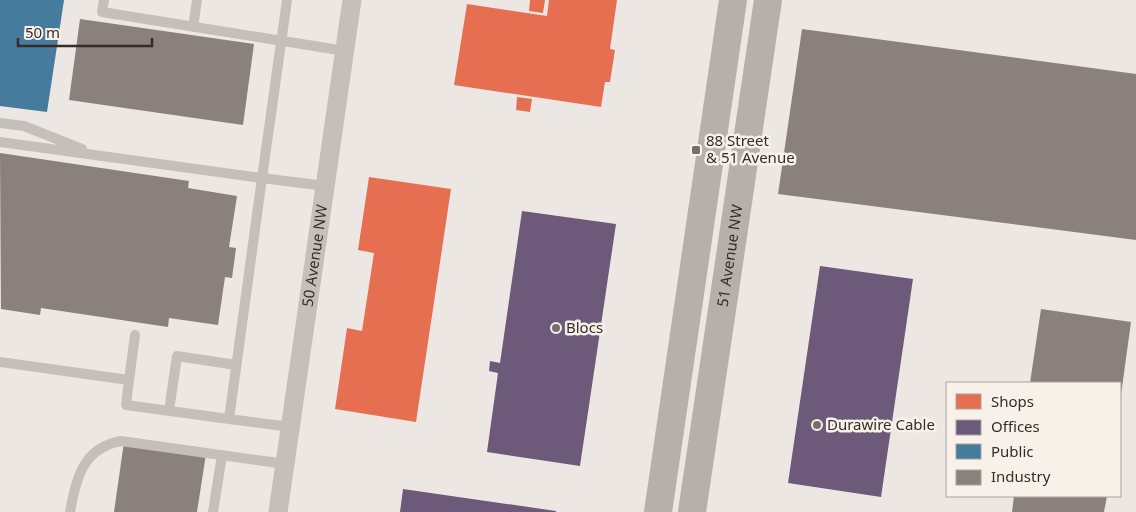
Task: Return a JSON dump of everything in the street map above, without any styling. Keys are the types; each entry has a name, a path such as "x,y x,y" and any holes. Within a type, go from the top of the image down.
{"main road":[{"path":"658,512 733,0"},
{"name":"51 Avenue NW","path":"692,512 768,0"}],"street":[{"name":"50 Avenue NW","path":"278,512 352,0"}],"lane":[{"path":"104,0 102,12 345,51"},
{"path":"193,27 197,0"},
{"path":"229,419 287,0"},
{"path":"0,123 24,126 96,155"},
{"path":"0,142 325,186"},
{"path":"135,334 126,405 290,427"},
{"path":"170,411 177,356 236,365"},
{"path":"0,362 129,380"},
{"path":"70,512 75,485 92,452 110,443 121,441 285,464"},
{"path":"213,512 222,455"}],"building: Shops":[{"path":"530,0 545,0 543,13 529,11"},
{"path":"549,0 617,0 610,49 615,50 610,82 605,82 601,107 454,85 467,4 547,16"},
{"path":"517,97 532,99 530,112 516,110"},
{"path":"369,177 451,189 416,422 335,409 347,328 362,331 374,253 358,250"}],"building: Offices":[{"path":"522,211 616,224 580,466 487,452 498,373 489,371 490,361 500,363"},
{"path":"820,266 913,279 881,497 788,483"},
{"path":"403,489 556,511 556,512 400,512"}],"building: Public":[{"path":"0,0 64,0 47,112 0,106"}],"building: Industry":[{"path":"80,19 254,44 243,125 69,100"},
{"path":"802,29 1136,74 1136,240 778,194"},
{"path":"0,153 189,181 188,188 237,196 229,247 236,248 232,278 225,277 218,325 169,318 168,327 41,308 40,315 1,309"},
{"path":"1041,309 1131,322 1121,395 1121,382 1030,382"},
{"path":"124,442 206,454 197,512 114,512"},
{"path":"1014,497 1107,497 1104,512 1012,512"}],"place":[{"name":"88 Street & 51 Avenue","path":"696,150"},
{"name":"Blocs","path":"556,328"},
{"name":"Durawire Cable","path":"817,425"}]}
